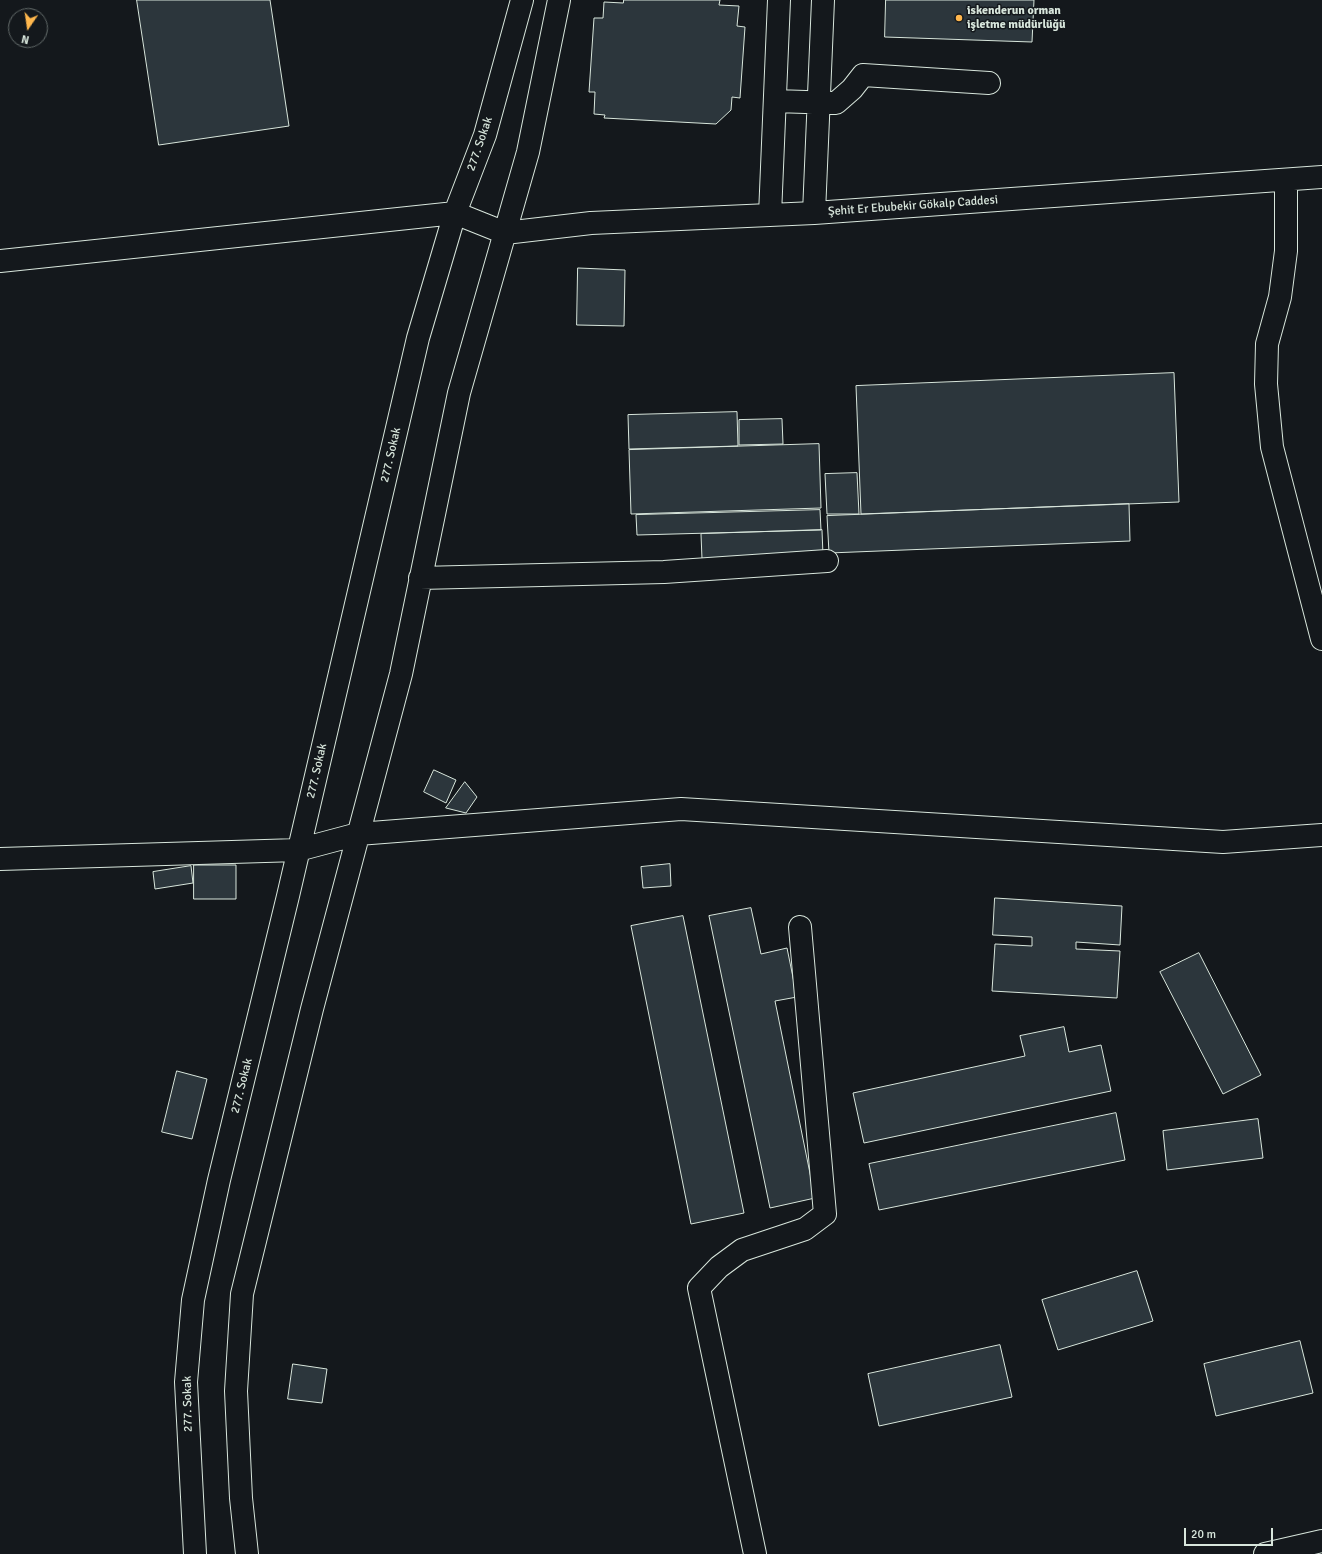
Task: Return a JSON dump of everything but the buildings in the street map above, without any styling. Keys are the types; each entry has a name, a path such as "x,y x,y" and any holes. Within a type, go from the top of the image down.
{"main road":[{"name":"277. Sokak","path":"194,1554 186,1382 193,1300 219,1180 418,338 455,212 485,135 522,0"},
{"path":"247,1554 241,1498 236,1391 242,1294 312,1009 401,674 459,393 528,152 559,0"},
{"path":"770,215 779,0"},
{"path":"814,213 823,0"},
{"path":"775,101 836,103 852,89 863,75 989,83"},
{"name":"Şehit Er Ebubekir Gökalp Caddesi","path":"504,233 591,223 814,213 1322,177"},
{"path":"1286,180 1286,251 1280,297 1267,344 1266,384 1272,447 1322,639"},
{"path":"0,262 455,212 504,233"},
{"path":"420,578 664,572 827,561"},
{"path":"0,859 298,850 358,834 681,809 1224,842 1322,835"},
{"path":"755,1554 699,1288 718,1267 742,1250 805,1229 825,1214 800,927"},
{"path":"1265,1554 1322,1541"}],"place":[{"name":"iskenderun orman işletme müdürlüğü","path":"959,18"}]}
